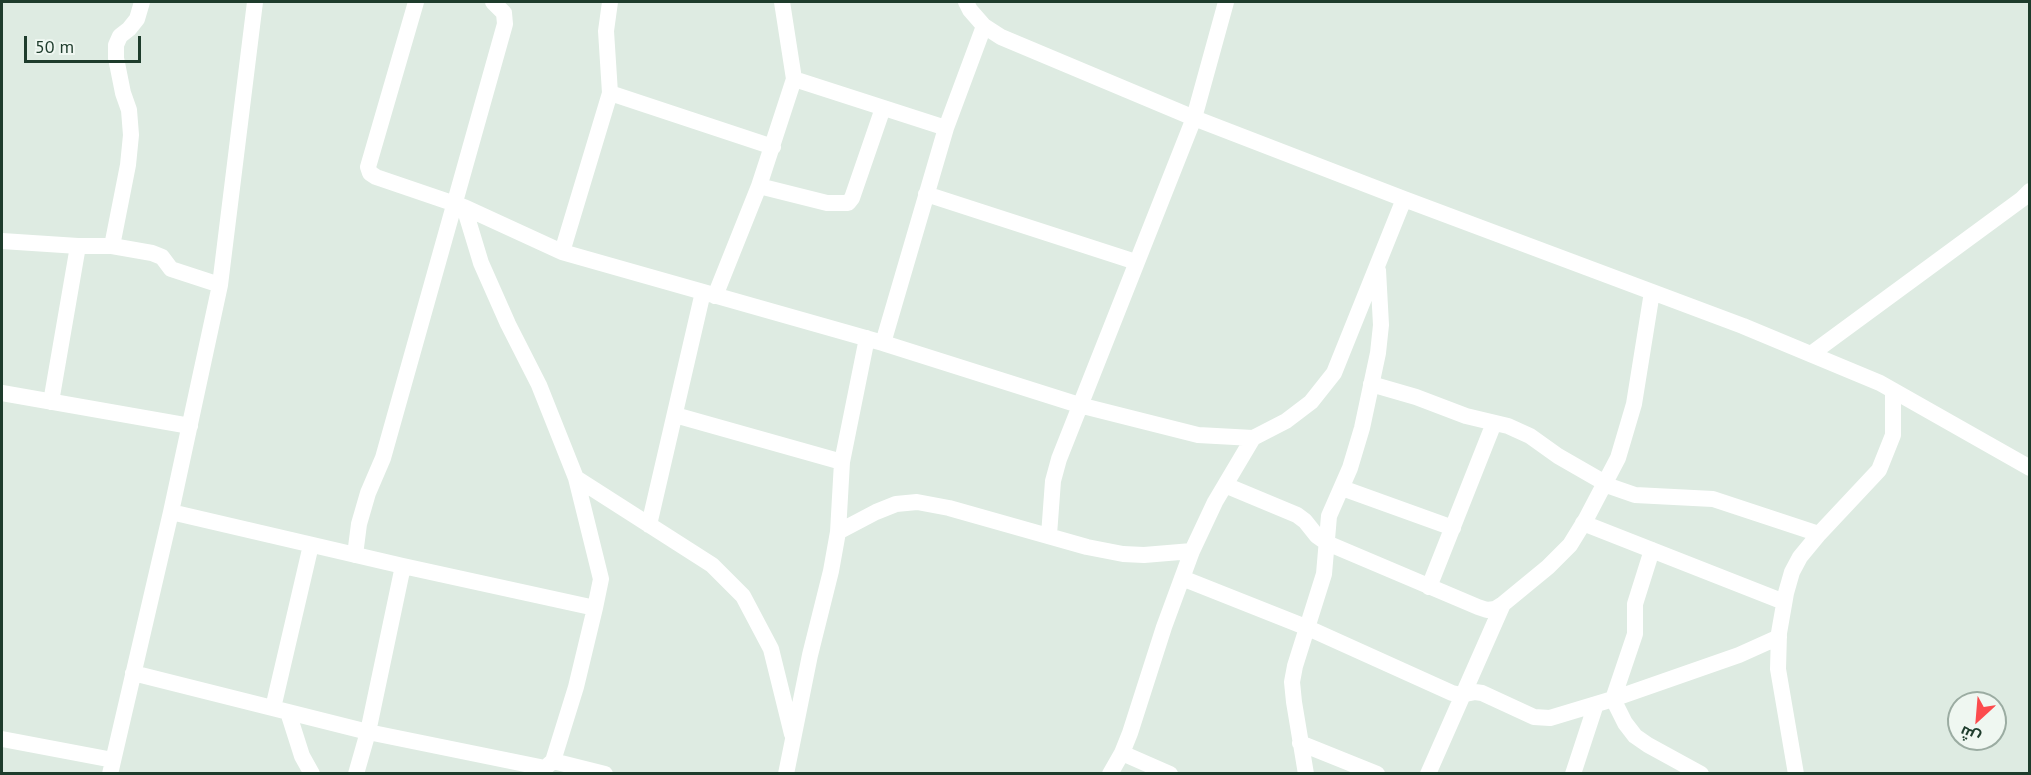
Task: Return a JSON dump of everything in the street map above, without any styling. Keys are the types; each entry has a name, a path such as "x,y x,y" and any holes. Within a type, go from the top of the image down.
{"street":[{"path":"112,246 128,165 131,135 129,110 116,58 116,45 120,36 137,19 142,2"},
{"path":"2,739 111,767 171,512 220,285 255,2"},
{"path":"416,2 368,167 370,173 376,177 459,206 562,252 875,341 1079,405 1198,435 1253,438 1286,422 1311,402 1334,373 1404,199"},
{"path":"355,555 359,524 368,493 383,458 459,206 505,24 504,13 493,2"},
{"path":"562,252 610,93 606,31 610,2"},
{"path":"650,525 675,415 709,294 759,186 794,79 782,2"},
{"path":"966,2 984,26 1001,37 1194,118 1743,326 1810,354 1893,391 2030,468"},
{"path":"1049,535 1053,481 1059,459 1194,118 1226,2"},
{"path":"786,774 838,532 842,462 875,341 926,194 946,128 984,26"},
{"path":"794,79 946,128"},
{"path":"610,93 772,147"},
{"path":"759,186 827,203 848,203 852,198 883,108"},
{"path":"1810,354 2030,191"},
{"path":"926,194 1136,262"},
{"path":"459,206 508,324 539,385 576,478 601,579 576,687 547,768"},
{"path":"2,241 112,246 152,253 162,257 171,268 220,285"},
{"path":"51,402 78,246"},
{"path":"1306,774 1292,682 1324,574 1329,516 1342,488 1362,428 1378,353 1381,325 1378,264"},
{"path":"1225,484 1297,515 1327,543 1487,610 1495,609 1560,555 1583,523 1618,458 1634,404 1652,292"},
{"path":"1371,384 1530,436 1558,456 1605,483 1635,495 1713,499 1819,534"},
{"path":"1796,774 1778,669 1779,637 1784,602 1792,572 1800,557 1879,470 1893,435 1893,391"},
{"path":"2,393 190,426"},
{"path":"675,415 842,462"},
{"path":"1429,587 1494,423"},
{"path":"1110,774 1122,753 1192,551 1225,484 1253,438"},
{"path":"576,478 712,565 743,596 771,649 793,738"},
{"path":"1342,488 1452,528"},
{"path":"838,532 896,504 917,502 949,508 1087,547 1123,554 1144,555 1192,551"},
{"path":"171,512 595,608"},
{"path":"1583,523 1784,602"},
{"path":"311,545 281,710 312,774"},
{"path":"1653,550 1635,604 1635,634 1613,699 1624,723 1635,736 1701,774"},
{"path":"356,774 368,732 403,566"},
{"path":"1182,578 1308,628 1452,693 1461,695 1482,693 1534,717 1550,718 1613,699 1720,662 1779,637"},
{"path":"1428,774 1503,604"},
{"path":"133,673 368,732 547,768 605,774"},
{"path":"1573,774 1596,704"},
{"path":"1300,742 1377,774"},
{"path":"1122,753 1170,774"}]}
